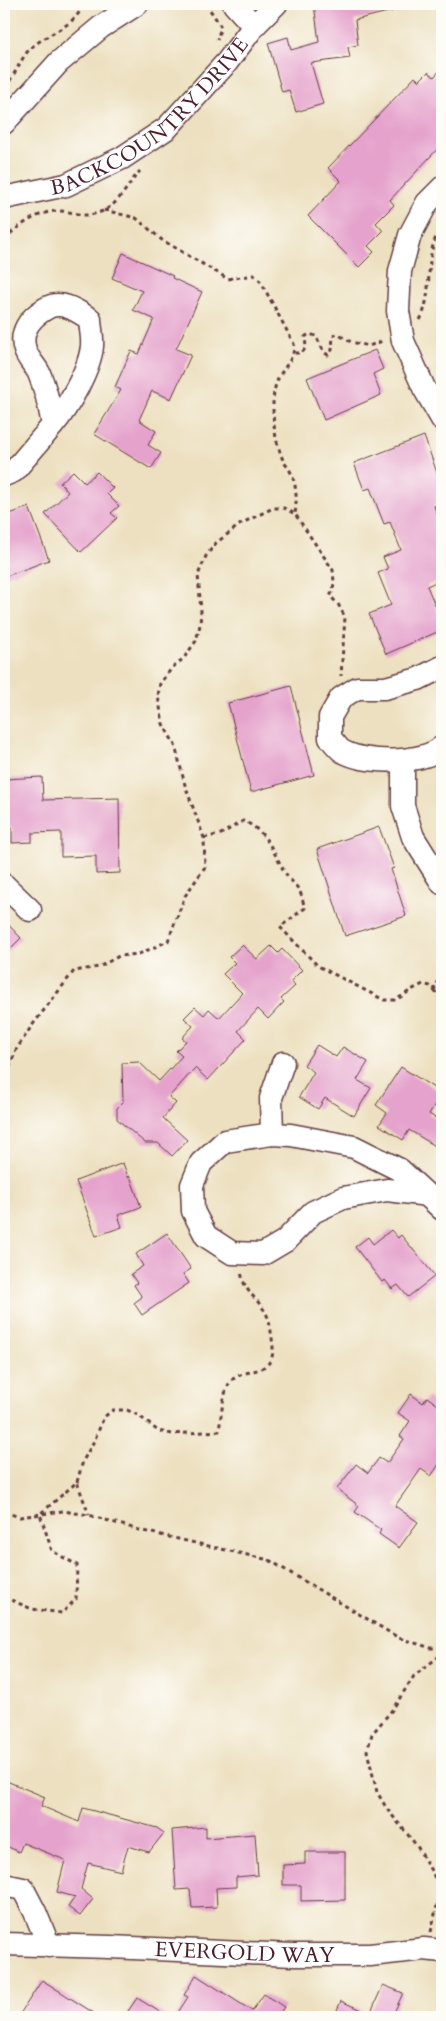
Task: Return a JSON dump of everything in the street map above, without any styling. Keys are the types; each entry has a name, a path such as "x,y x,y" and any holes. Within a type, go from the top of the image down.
{"street":[{"path":"4,123 59,62 101,27 136,4"},
{"path":"234,4 254,26"},
{"name":"BACKCOUNTRY DRIVE","path":"4,198 66,185 122,158 167,128 227,62 254,26 276,4"},
{"path":"442,188 427,203 410,235 400,271 398,310 403,338 424,388 442,419"},
{"path":"4,475 14,471 53,425 80,384 92,346 90,319 71,306 50,305 34,315 23,331 24,350 39,373 49,403 53,425"},
{"path":"442,668 418,679 385,688 357,688 340,698 330,717 330,738 343,752 376,760 403,760 435,753 442,747"},
{"path":"403,760 403,806 413,837 442,883"},
{"path":"4,885 30,910"},
{"path":"272,1134 271,1098 283,1063"},
{"path":"272,1134 291,1135 354,1146 400,1170 435,1202 387,1190 343,1198 313,1212 285,1241 263,1254 242,1254 232,1253 206,1236 193,1211 192,1186 201,1163 225,1141 272,1134"},
{"path":"4,1885 23,1889 35,1912 48,1946"},
{"name":"EVERGOLD WAY","path":"4,1944 293,1955 370,1954 433,1950"}],"path":[{"path":"4,88 31,48 79,13 80,5 85,7 88,4"},
{"path":"104,210 136,218 162,240 228,279 254,275 260,282 294,344 295,353 279,377 274,389 273,410 278,445 283,461 292,475 295,488 297,500 295,514"},
{"path":"295,353 302,353 306,347 305,337 308,334 316,336 324,352 328,355 332,350 334,336 337,334 351,342 369,346 388,338 403,338 412,333 423,314 428,295 428,275 434,244 442,227"},
{"path":"4,1082 16,1050 31,1027 74,971 99,967 119,956 139,954 168,941 185,896 205,867 204,838 185,785 175,745 163,724 158,696 160,683 172,668 184,658 196,641 201,611 198,575 206,556 216,543 242,523 273,508 284,508 295,514 333,570 333,591 330,596 338,604 345,617 340,683 348,694"},
{"path":"204,838 221,834 243,821 251,824 258,830 290,880 300,891 305,908 280,927 318,966 384,1000 396,1000 423,984 430,986 442,1002"},
{"path":"434,990 442,974"},
{"path":"40,1514 77,1482 83,1461 104,1418 113,1410 127,1410 138,1415 158,1431 172,1434 219,1431 226,1388 233,1379 268,1364 273,1357 273,1345 267,1314 242,1283 240,1268 242,1254"},
{"path":"77,1482 89,1514"},
{"path":"4,1512 20,1517 63,1511 89,1514 139,1530 269,1560 399,1638 431,1648 442,1648"},
{"path":"4,1597 32,1609 62,1613 76,1599 78,1565 52,1551 40,1514"},
{"path":"433,1950 430,1935 440,1892 418,1846 387,1809 377,1792 367,1751 372,1734 392,1710 414,1676 442,1654"}],"building":[{"path":"314,4 399,4 400,9 355,20 358,45 348,47 350,58 311,63 323,104 296,112 289,90 282,92 268,43 288,37 291,50 319,42"},
{"path":"442,68 442,144 390,200 394,205 376,223 383,231 368,246 374,252 359,267 308,216 341,181 328,168 415,77 419,81 428,72 434,77"},
{"path":"123,253 173,276 172,278 202,292 176,349 191,355 171,399 152,391 139,420 156,431 148,445 161,453 151,469 94,434 121,390 115,387 131,351 139,354 154,319 133,310 142,291 112,278"},
{"path":"375,350 383,369 373,374 381,395 324,420 307,378"},
{"path":"424,436 442,487 442,502 434,506 442,528 442,579 427,586 442,622 442,630 386,654 369,614 391,605 378,573 388,569 383,557 401,550 390,522 384,524 370,488 364,490 354,463"},
{"path":"73,471 85,483 97,472 113,488 107,494 119,506 111,513 117,518 81,552 45,514 68,492 60,483"},
{"path":"29,507 49,560 4,577 4,516"},
{"path":"291,686 314,775 251,792 228,703"},
{"path":"42,777 43,800 119,798 120,873 96,874 96,856 61,857 61,832 32,833 32,842 12,843 12,827 4,827 4,779"},
{"path":"379,827 394,868 391,869 406,916 345,936 317,849"},
{"path":"4,920 21,938 4,955"},
{"path":"242,945 257,959 271,946 278,953 282,949 302,970 291,981 295,986 281,999 284,1002 268,1019 258,1009 238,1031 246,1039 208,1080 195,1068 169,1097 176,1103 163,1118 187,1140 172,1156 158,1143 145,1143 117,1119 117,1108 123,1102 122,1063 139,1062 159,1081 182,1056 176,1051 186,1041 182,1038 193,1026 184,1018 195,1007 204,1015 209,1009 219,1018 242,993 223,974 235,963 229,957"},
{"path":"317,1045 336,1057 343,1047 368,1062 357,1080 371,1088 354,1116 325,1098 318,1109 299,1097 314,1072 304,1065"},
{"path":"401,1067 442,1093 429,1114 442,1122 442,1150 409,1130 403,1140 379,1125 387,1113 376,1105"},
{"path":"123,1163 128,1177 130,1176 141,1207 118,1215 122,1227 96,1236 76,1181"},
{"path":"391,1230 398,1238 401,1235 435,1276 408,1297 398,1285 392,1289 385,1280 382,1282 355,1247 368,1237 373,1244"},
{"path":"167,1233 191,1269 183,1274 189,1283 142,1315 134,1303 142,1297 134,1285 137,1283 131,1274 143,1266 136,1254"},
{"path":"411,1394 423,1403 427,1397 442,1408 442,1460 431,1476 421,1469 395,1506 418,1522 399,1548 379,1534 381,1530 355,1512 359,1506 337,1489 356,1464 368,1473 379,1458 387,1463 404,1439 400,1436 410,1421 398,1413"},
{"path":"4,1780 45,1797 41,1806 79,1822 83,1808 157,1828 164,1833 149,1852 128,1846 121,1871 88,1863 81,1889 93,1899 80,1916 68,1907 75,1897 57,1892 65,1860 23,1843 19,1852 4,1845"},
{"path":"206,1827 206,1838 255,1834 258,1875 236,1877 236,1887 216,1888 217,1907 192,1908 190,1889 176,1890 172,1830"},
{"path":"305,1852 345,1852 345,1900 301,1901 301,1885 283,1885 283,1865 305,1864"},
{"path":"196,1975 252,2011 264,1994 284,2007 277,2017 175,2017 188,1997 184,1995"},
{"path":"42,1980 100,2017 18,2017"},
{"path":"383,1985 403,1993 392,2017 334,2017 341,2001 370,2014"},
{"path":"137,1998 168,2017 124,2017"}]}
